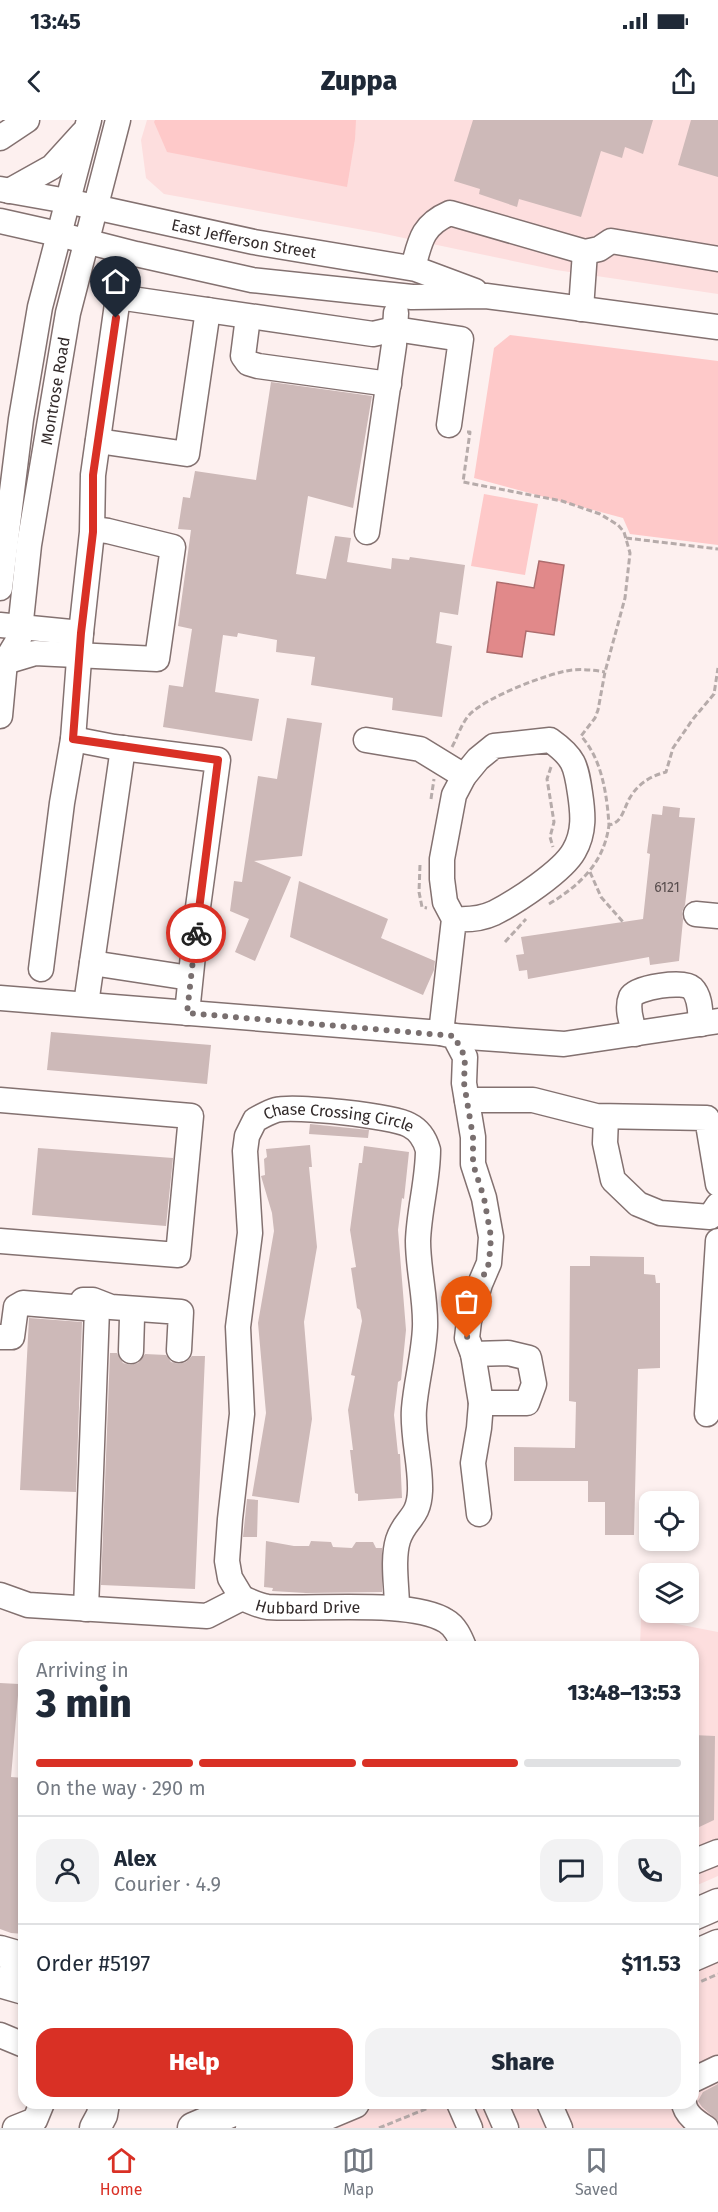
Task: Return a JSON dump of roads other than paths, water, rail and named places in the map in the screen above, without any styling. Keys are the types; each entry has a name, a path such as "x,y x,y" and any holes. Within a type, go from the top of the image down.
{"main road":[{"path":"699,1912 718,1904"},
{"path":"699,1953 718,1945"},
{"path":"0,1951 18,1956"},
{"path":"0,1982 18,1987"},
{"path":"95,2128 103,2109"},
{"path":"193,2128 238,2109"},
{"path":"251,2128 294,2109"},
{"path":"294,2128 340,2109"}],"street":[{"path":"0,138 27,120"},
{"name":"Montrose Road","path":"0,716 3,656 19,639 10,626 29,545 68,313 118,120"},
{"path":"4,190 52,167 87,125"},
{"name":"Montrose Road","path":"0,588 21,419 40,308 87,125"},
{"name":"East Jefferson Street","path":"4,190 67,201 254,242 413,268 486,296"},
{"path":"413,268 421,237 435,219 450,213 585,252 599,249 611,241 718,260"},
{"name":"East Jefferson Street","path":"0,221 136,255 252,280 397,296 486,296 718,327"},
{"path":"581,309 585,252"},
{"path":"367,532 389,384 397,296"},
{"path":"41,969 62,803 73,739 80,644 93,529 93,475 118,297 373,334 395,329 461,339 448,425"},
{"path":"98,441 187,454 207,310"},
{"path":"248,317 243,356 248,363 389,384"},
{"path":"10,626 80,644 158,659 173,547 93,529"},
{"path":"3,656 36,653 80,644"},
{"path":"73,739 218,760 187,1013"},
{"path":"366,740 420,749 464,776"},
{"path":"454,919 470,920 494,913 548,878 574,852 583,827 577,767 566,751 550,740 494,746 478,759 464,776 454,795 442,859 445,902 454,919 448,1034 465,1057 464,1083 473,1137 473,1164 484,1198 491,1237 489,1263 469,1321 467,1338 473,1354 481,1403 472,1463 479,1514"},
{"path":"86,1005 123,748"},
{"path":"92,963 190,978"},
{"path":"0,998 564,1044 635,1034 710,1022 699,997 691,986 682,984 638,990 632,995 628,1007 635,1034"},
{"path":"0,1100 191,1116 178,1255 0,1241"},
{"path":"466,1100 533,1100 606,1117 707,1119 718,1184"},
{"name":"Chase Crossing Circle","path":"242,1598 230,1578 227,1561 242,1414 238,1327 250,1233 245,1151 247,1136 255,1120 278,1109 323,1111 370,1115 408,1124 425,1140 428,1150 418,1240 425,1307 425,1329 414,1408 420,1489 419,1505 398,1540 396,1556 398,1608"},
{"path":"606,1117 605,1143 613,1180 638,1204 660,1213 715,1217"},
{"path":"707,1414 718,1241"},
{"path":"0,1294 93,1300 111,1307 181,1312 179,1350"},
{"path":"0,1337 12,1337 16,1307 23,1303 97,1309 110,1316 180,1321"},
{"path":"86,1609 97,1309"},
{"path":"132,1318 132,1351"},
{"path":"473,1354 508,1353 529,1358 534,1384 527,1403 481,1403"},
{"name":"Hubbard Drive","path":"0,1595 28,1605 207,1616 242,1598 265,1606 398,1608 435,1615 443,1619 449,1623 462,1641"},
{"path":"699,1860 718,1852"},
{"path":"0,2035 18,2042"},
{"path":"699,2077 718,2068"},
{"path":"15,2128 35,2120 40,2109"},
{"path":"462,2109 470,2128"},
{"path":"498,2109 506,2128"},
{"path":"552,2109 560,2128"},
{"path":"685,2109 695,2122 706,2128"}]}
